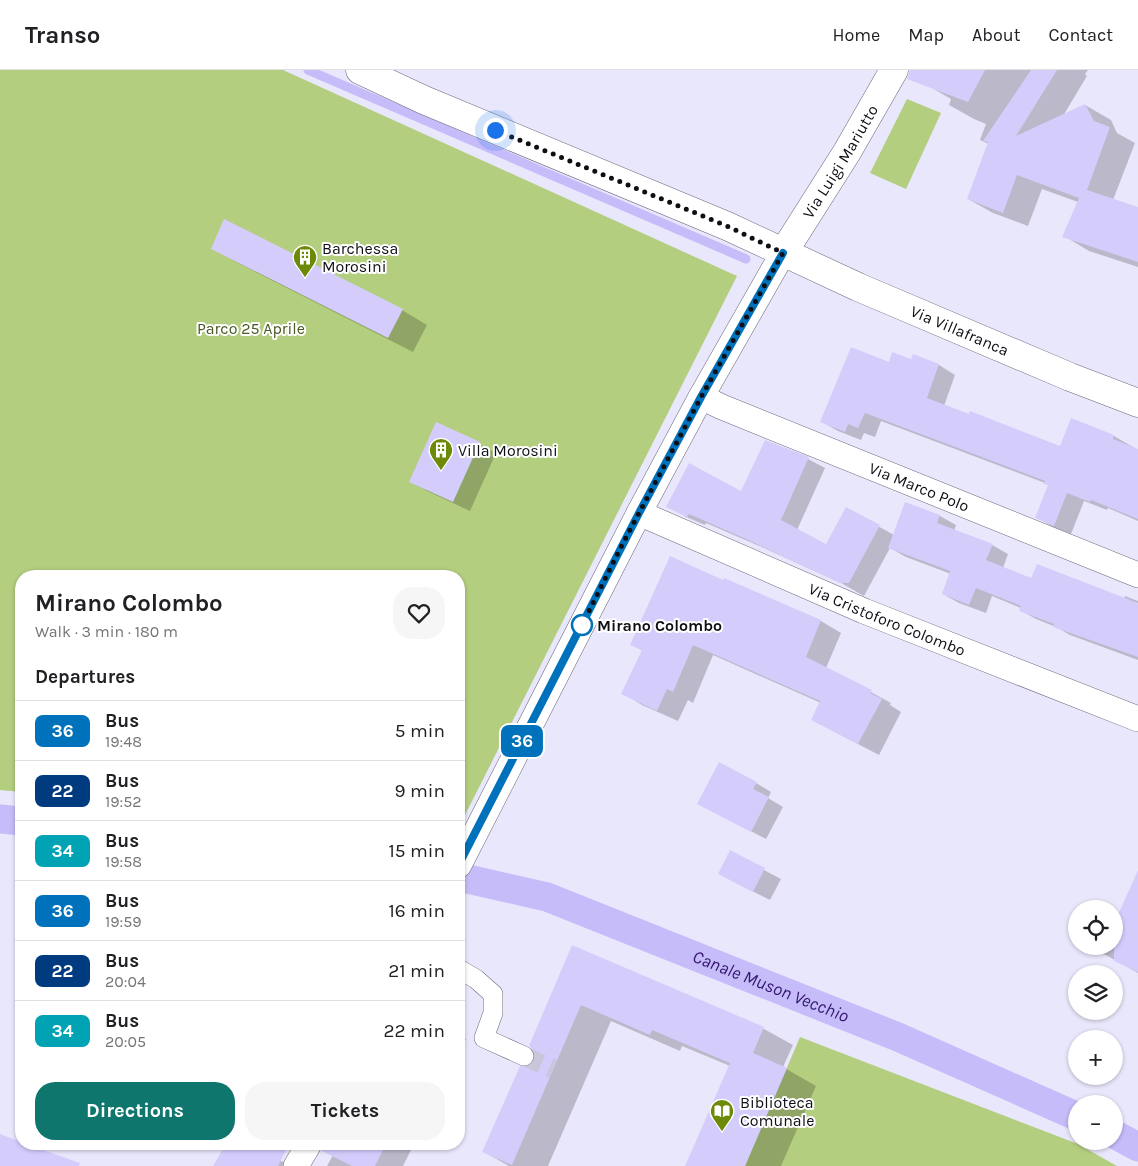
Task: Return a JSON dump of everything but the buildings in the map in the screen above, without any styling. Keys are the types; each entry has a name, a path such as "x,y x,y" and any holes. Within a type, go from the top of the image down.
{"main road":[{"name":"Via Villafranca","path":"360,70 424,100 727,226 884,298 1070,377 1138,403"},
{"name":"Via Luigi Mariutto","path":"783,253 847,152 894,70"}],"street":[{"path":"465,852 639,513 701,397 783,253"},
{"name":"Via Marco Polo","path":"701,397 1138,574"},
{"name":"Via Cristoforo Colombo","path":"639,513 864,612 1138,719"},
{"path":"465,973 476,979 493,994 493,1013 484,1038 524,1056"},
{"path":"296,1166 305,1150"}],"green space":[{"name":"Parco 25 Aprile","path":"0,70 283,70 737,276 465,815 465,570 15,570 15,791 0,790"},
{"path":"907,99 941,113 906,189 870,173"},
{"path":"800,1037 1068,1140 1068,1150 1089,1150 1117,1166 745,1166"}],"waterway":[{"path":"308,70 746,259"},
{"name":"Canale Muson Vecchio","path":"0,819 15,820"},
{"name":"Canale Muson Vecchio","path":"465,878 547,897 898,1037 1068,1112"},
{"name":"Canale Muson Vecchio","path":"1123,1139 1138,1147"}],"tunnel":[{"path":"524,1056 553,1069"}],"bus line":[{"name":"36","path":"465,852 639,513 701,397 783,253"}],"place":[{"name":"Barchessa Morosini","path":"305,278"},
{"name":"Villa Morosini","path":"441,471"},
{"name":"Mirano Colombo","path":"582,625"},
{"name":"Biblioteca Comunale","path":"722,1132"}],"route":[{"path":"495,130 727,226 783,253 701,397 623,543 582,625"}]}
